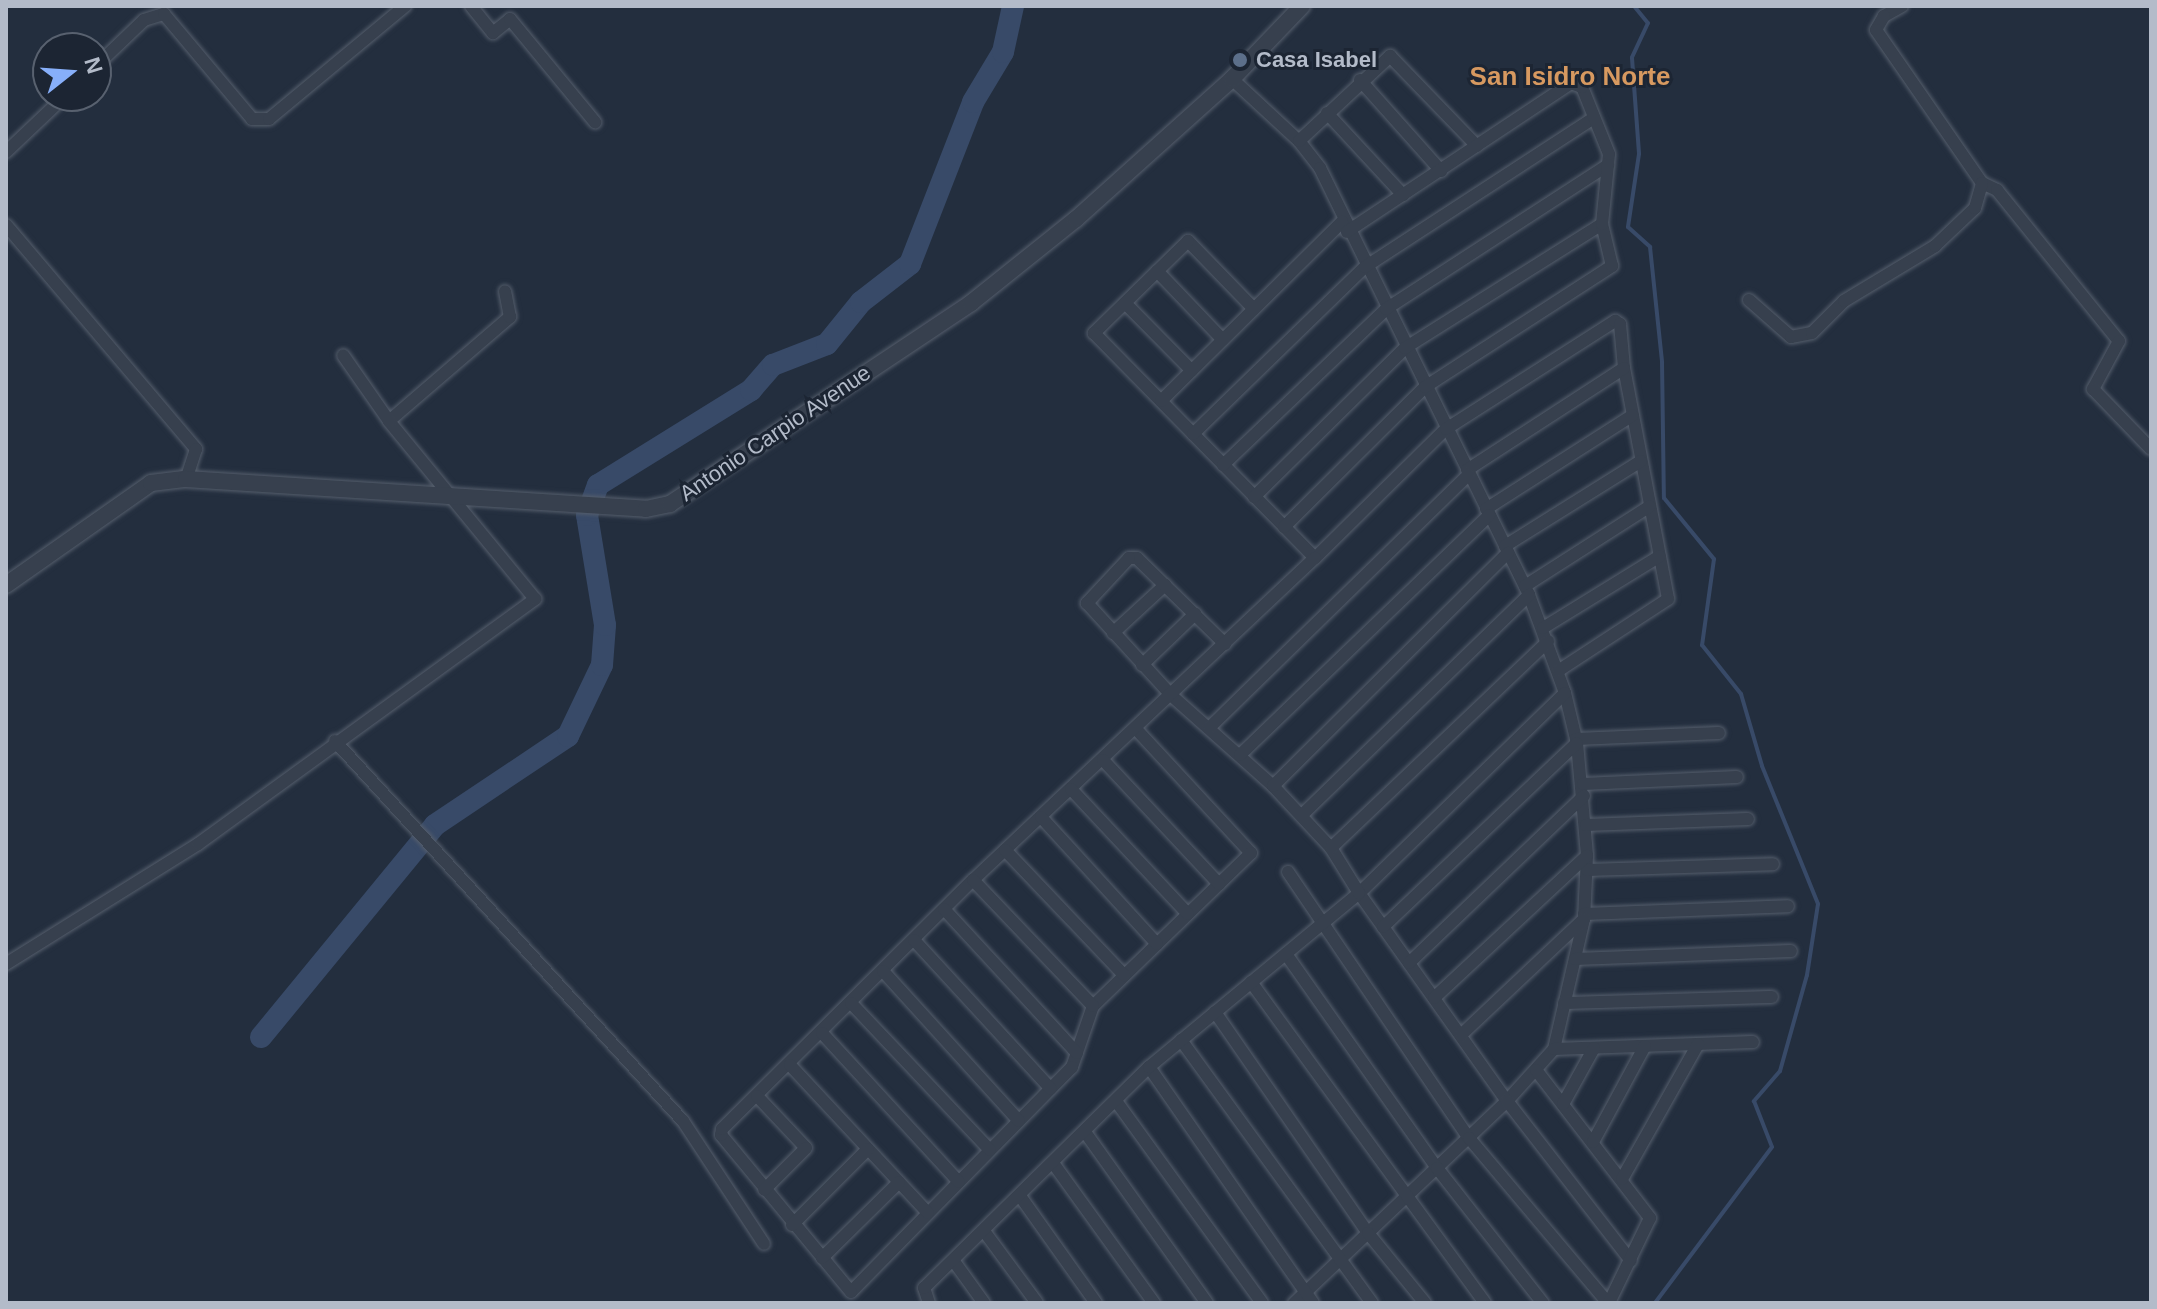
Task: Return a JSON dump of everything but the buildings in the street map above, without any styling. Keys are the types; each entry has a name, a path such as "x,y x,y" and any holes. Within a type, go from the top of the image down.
{"street":[{"path":"112,51 144,20 164,14 252,119 269,119 405,6"},
{"path":"471,6 493,33 510,19 595,122"},
{"name":"Antonio Carpio Avenue","path":"6,585 151,483 186,479 561,501 646,509 670,504 971,303 1076,219 1232,79 1302,6"},
{"path":"1902,6 1884,16 1876,30 1982,183 1997,190 2119,341 2093,389 2151,449"},
{"path":"1299,141 1383,58 1397,60 1477,146"},
{"path":"1232,79 1299,141 1320,168 1345,227 1527,590 1565,693 1576,741 1586,825 1584,916 1554,1049 1507,1101 1338,1261 1309,1298 1294,1303"},
{"path":"1360,80 1441,171"},
{"path":"1161,401 1254,309 1345,227 1441,171 1571,83 1582,87 1609,154 1602,224 1609,269 1425,387 1284,527"},
{"path":"6,152 48,112"},
{"path":"1327,113 1403,195"},
{"path":"1193,434 1365,267 1594,118"},
{"path":"1223,465 1386,309 1608,165"},
{"path":"1749,300 1791,337 1812,333 1844,301 1935,246 1975,208 1982,183"},
{"path":"1254,497 1405,348 1602,224"},
{"path":"6,225 196,449 186,479"},
{"path":"1254,309 1188,241 1094,333 1315,558"},
{"path":"1157,271 1223,340"},
{"path":"389,421 510,317 505,291"},
{"path":"1125,303 1192,371"},
{"path":"1136,729 1251,853 1093,1006 1072,1067 851,1292 792,1225 721,1135 973,880 1005,850 1103,760 1136,729 1172,696 1446,429 1615,321 1620,324 1624,368 1668,599 1664,605 1558,671"},
{"path":"6,964 198,844 335,741 535,599 389,421 343,355"},
{"path":"1209,728 1468,472 1624,368"},
{"path":"1240,755 1488,512 1633,415"},
{"path":"1273,786 1506,549 1641,461"},
{"path":"1303,814 1527,590 1650,506"},
{"path":"1543,628 1660,556"},
{"path":"1225,644 1137,558 1129,558 1087,603 1172,696 1303,814 1331,848 1359,893 1507,1101 1631,1261"},
{"path":"1113,633 1165,585"},
{"path":"1142,665 1195,614"},
{"path":"1331,848 1548,641"},
{"path":"929,1303 922,1291 1149,1067 1359,893 1565,693"},
{"path":"1383,927 1576,741 1719,733"},
{"path":"335,741 683,1121 764,1244"},
{"path":"1103,760 1219,884"},
{"path":"1409,963 1583,790 1737,777"},
{"path":"1071,789 1188,914"},
{"path":"1041,817 1157,944"},
{"path":"1586,825 1748,819"},
{"path":"1005,850 1124,975"},
{"path":"1434,998 1587,863 1773,864"},
{"path":"1288,872 1469,1138 1608,1303 1650,1218 1536,1070"},
{"path":"973,880 1093,1006"},
{"path":"1461,1035 1584,916 1788,906"},
{"path":"944,909 1077,1053"},
{"path":"914,940 1051,1089"},
{"path":"1575,959 1791,951"},
{"path":"1286,954 1437,1168 1543,1303"},
{"path":"883,971 1019,1121"},
{"path":"1251,982 1405,1198 1485,1303"},
{"path":"1564,1003 1772,997"},
{"path":"851,1003 990,1150"},
{"path":"1215,1012 1368,1233 1425,1303"},
{"path":"822,1033 959,1182"},
{"path":"1181,1040 1338,1261 1372,1303"},
{"path":"1554,1049 1753,1042"},
{"path":"1622,1179 1698,1044"},
{"path":"1593,1142 1645,1046"},
{"path":"1563,1104 1594,1048"},
{"path":"790,1065 928,1213"},
{"path":"1149,1067 1309,1298"},
{"path":"757,1096 806,1148 764,1190"},
{"path":"1116,1101 1262,1303"},
{"path":"1085,1132 1207,1303"},
{"path":"792,1225 868,1149"},
{"path":"1053,1163 1154,1303"},
{"path":"822,1258 899,1182"},
{"path":"1020,1196 1096,1303"},
{"path":"984,1231 1037,1303"},
{"path":"953,1260 984,1303"}],"waterway":[{"path":"261,1037 435,825 568,736 602,665 605,625 587,515 598,485 751,390 773,365 827,344 861,302 910,264 973,102 1003,52 1013,6"},
{"path":"1634,6 1648,23 1632,58 1639,154 1628,227 1650,247 1662,362 1664,498 1714,559 1702,645 1741,694 1762,766 1818,904 1807,975 1780,1071 1754,1101 1772,1147 1655,1303"}],"place":[{"name":"Casa Isabel","path":"1240,60"}],"district":[{"name":"San Isidro Norte","path":"1570,77"}]}
